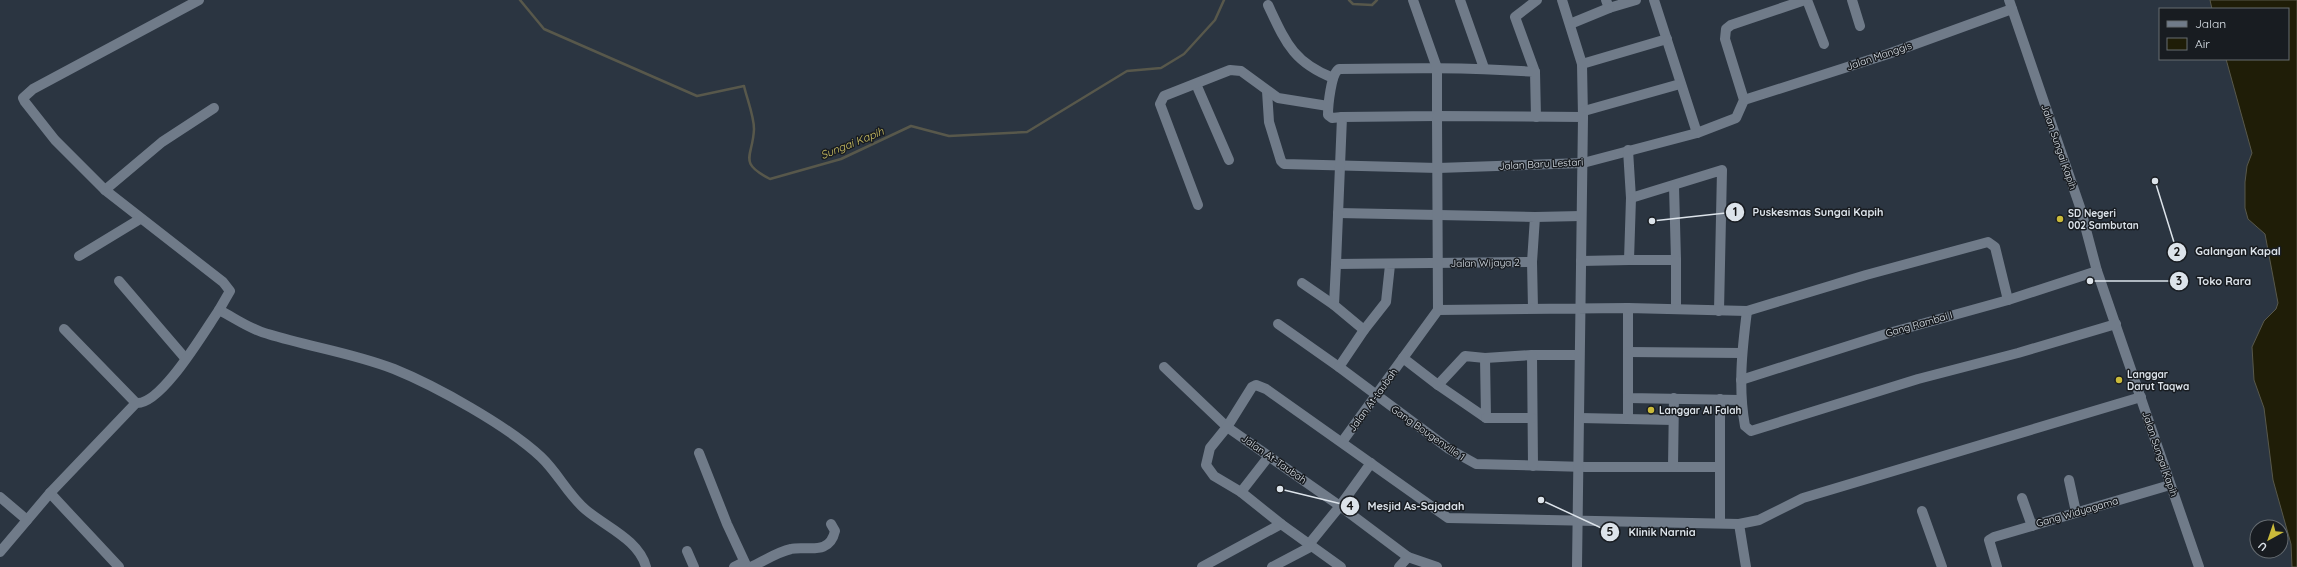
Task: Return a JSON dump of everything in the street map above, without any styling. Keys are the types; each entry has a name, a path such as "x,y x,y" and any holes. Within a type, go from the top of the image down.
{"street":[{"path":"0,552 50,493 136,403 147,401 164,387 230,294 230,291 223,282 140,219 105,190 55,140 23,98 33,89 199,0"},
{"path":"1413,0 1437,68 1438,310 1628,308 1747,311 1988,242 1995,247 2008,300"},
{"path":"1460,0 1484,68"},
{"path":"1536,117 1535,72 1515,17 1537,0"},
{"path":"1562,0 1582,64 1582,309 1579,355 1580,418 1578,567"},
{"path":"1570,24 1607,4 1636,0"},
{"path":"1654,0 1697,133"},
{"path":"1744,100 1725,39 1726,29 1730,25 1806,0 1824,44"},
{"path":"1852,0 1860,26"},
{"path":"1268,5 1289,47 1297,57 1310,68 1334,78"},
{"name":"Jalan Manggis","path":"1744,100 1888,54 2011,5"},
{"name":"Jalan Sungai Kapih","path":"2011,5 2080,207 2097,271 2199,567"},
{"path":"1582,64 1667,39"},
{"path":"1535,72 1484,68 1339,69 1336,71 1328,106 1329,116 1536,117 1583,114 1680,84"},
{"path":"1198,205 1160,104 1164,96 1237,70 1241,71 1267,92 1287,100 1328,106"},
{"path":"1196,84 1229,160"},
{"name":"Jalan Baru Lestari","path":"1267,92 1269,122 1282,163 1438,168 1583,163 1697,133 1736,118 1744,100"},
{"path":"105,190 162,142 214,108"},
{"path":"1334,305 1342,117"},
{"path":"1628,150 1631,198 1629,260"},
{"path":"1631,198 1722,170 1719,311"},
{"path":"1674,186 1676,309"},
{"path":"1338,213 1437,216 1581,216"},
{"path":"1533,308 1532,262 1535,216"},
{"path":"79,256 140,219"},
{"path":"1581,261 1676,260"},
{"name":"Jalan Wijaya 2","path":"1336,264 1390,265 1532,262"},
{"path":"1339,367 1364,330 1386,302 1390,265"},
{"name":"Gang Rambai I","path":"1741,380 1889,333 2008,300 2097,271"},
{"path":"119,281 185,358"},
{"path":"1302,283 1334,305 1364,330"},
{"path":"1628,308 1628,419"},
{"path":"220,310 267,334 331,349 393,369 433,387 479,413 541,458 562,485 585,509 638,549 646,567"},
{"name":"Jalan At-taubah","path":"1342,442 1438,310"},
{"path":"1747,311 1742,353 1740,400 1745,426 1751,430 1918,380 2018,353 2116,324"},
{"name":"Gang Bougenville 1","path":"1278,324 1339,367 1449,449 1476,464 1579,467 1719,467"},
{"path":"64,329 136,403"},
{"path":"1628,352 1742,353"},
{"path":"1438,384 1464,356 1485,358 1532,355 1579,355"},
{"path":"1532,355 1533,466"},
{"path":"1403,358 1486,418 1532,418"},
{"path":"1485,358 1486,418"},
{"name":"Jalan At-Taubah","path":"1164,367 1227,427 1340,506 1408,557 1437,567"},
{"path":"1341,567 1311,544 1281,524 1241,492 1214,476 1206,465 1210,448 1227,427 1252,388 1259,386 1342,442 1448,518 1739,524 1759,520 1802,498 2141,397"},
{"path":"1628,398 1740,400"},
{"path":"1673,467 1674,398"},
{"path":"1720,399 1720,523"},
{"path":"1580,418 1673,420"},
{"path":"699,453 727,524 748,565"},
{"path":"1241,492 1269,456"},
{"path":"1272,567 1311,544 1371,463"},
{"path":"2069,480 2076,512"},
{"name":"Gang Widyagama","path":"1997,567 1989,545 1989,540 1994,537 2170,486"},
{"path":"50,493 119,567"},
{"path":"0,497 27,520"},
{"path":"2022,498 2032,526"},
{"path":"1922,511 1942,567"},
{"path":"734,567 748,565 791,549 811,550 820,548 834,534 835,531 832,524"},
{"path":"1202,567 1281,524"},
{"path":"1739,524 1746,567"},
{"path":"687,551 694,567"},
{"path":"1399,567 1408,557"}],"water":[{"path":"2210,0 2297,0 2297,567 2292,567 2289,519 2284,519 2273,480 2264,408 2254,380 2252,347 2264,321 2276,309 2278,303 2265,234 2248,219 2245,208 2245,182 2247,166 2252,153 2226,60 2289,60 2289,8 2212,8"}],"waterway":[{"name":"Sungai Kapih","path":"520,0 544,29 697,96 744,86 754,124 749,158 750,163 753,168 770,179 841,159 911,126 949,136 1027,132 1127,71 1161,68 1184,54 1215,20 1224,0"},
{"name":"Sungai Kapih","path":"1349,0 1353,4 1372,5 1377,0"}],"place":[{"name":"Galangan Kapal","path":"2155,181"},
{"name":"SD Negeri 002 Sambutan","path":"2060,219"},
{"name":"Puskesmas Sungai Kapih","path":"1652,221"},
{"name":"Toko Rara","path":"2090,281"},
{"name":"Langgar Darut Taqwa","path":"2119,380"},
{"name":"Langgar Al Falah","path":"1651,410"},
{"name":"Mesjid As-Sajadah","path":"1280,489"},
{"name":"Klinik Narnia","path":"1541,500"}]}
